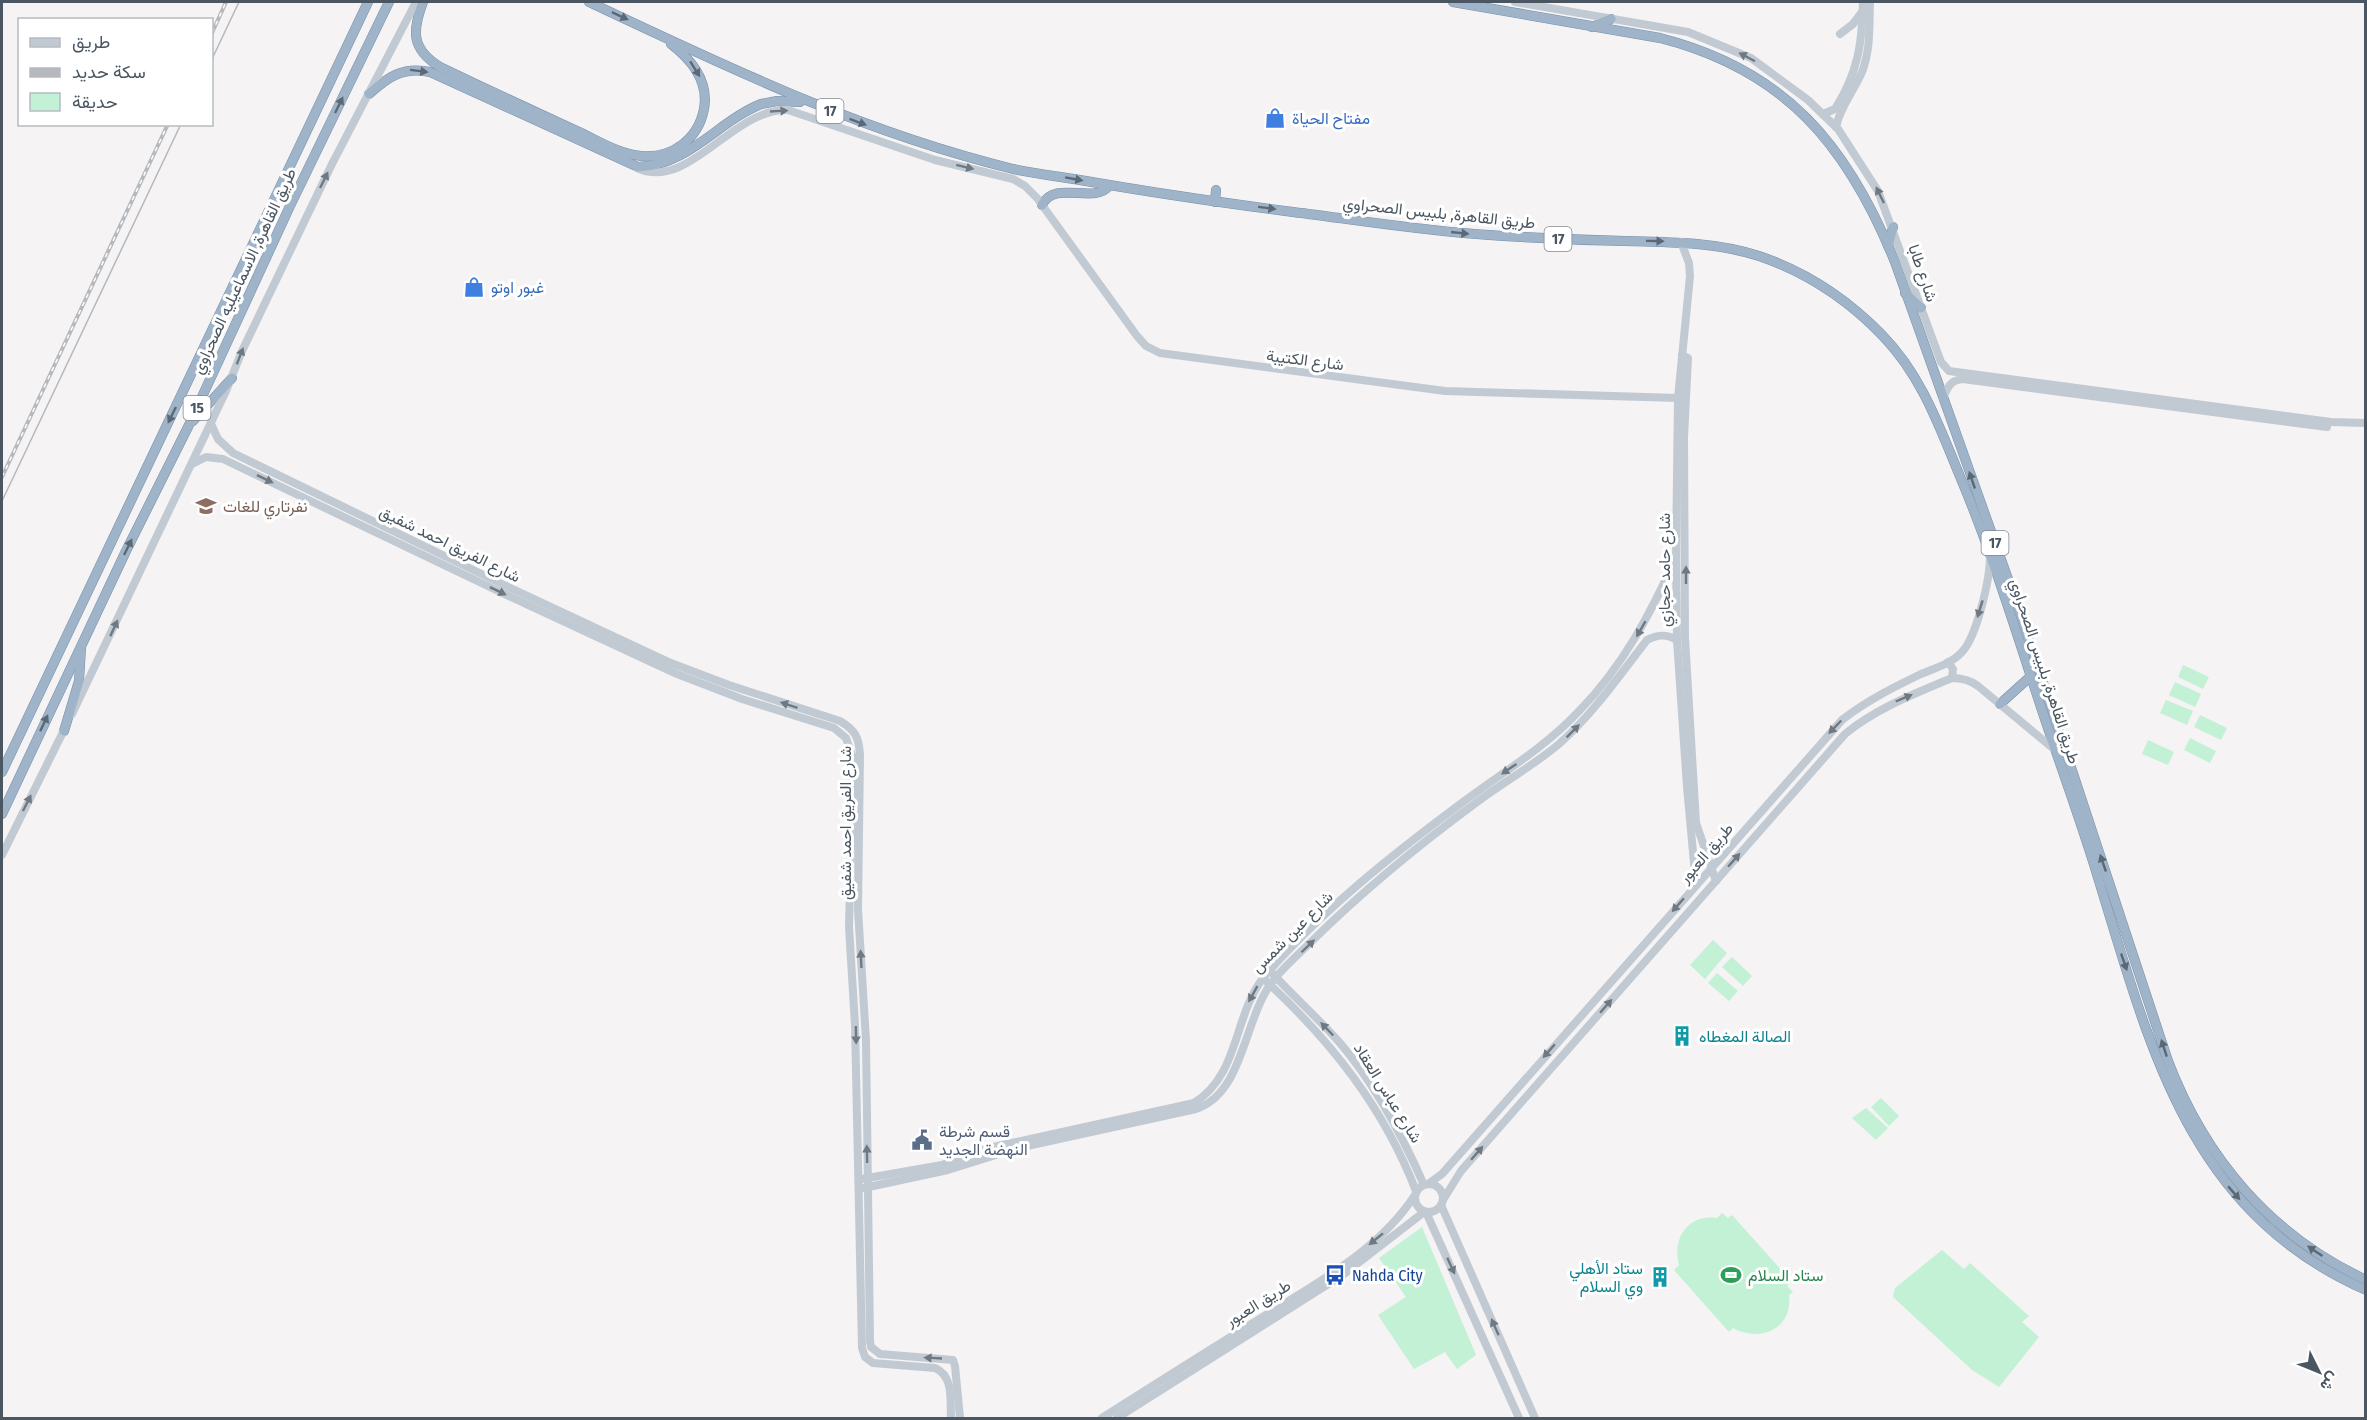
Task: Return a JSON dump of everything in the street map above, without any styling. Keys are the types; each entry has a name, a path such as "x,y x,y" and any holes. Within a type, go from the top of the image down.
{"highway":[{"name":"طريق القاهرة, الاسماعيليه الصحراوي","path":"2,772 368,2"},
{"name":"طريق القاهرة, الاسماعيليه الصحراوي","path":"2,814 389,2"},
{"path":"423,2 417,19 416,34 419,48 428,58 527,109 618,150 642,156 665,154 684,144 698,128 705,100 703,85 693,65 678,49 651,31"},
{"name":"طريق القاهرة, بلبيس الصحراوي","path":"590,2 809,103 914,141 1016,170 1215,202 1479,235 1707,244 1758,256 1790,269 1833,293 1884,337 1918,382 1934,412 1990,552 2095,868 2117,942 2172,1096 2206,1157 2236,1196 2271,1230 2310,1260 2366,1290"},
{"name":"طريق القاهرة, بلبيس الصحراوي","path":"1453,2 1660,38 1694,48 1738,68 1776,91 1814,125 1835,148 1874,213 1888,246 2019,610 2179,1090 2200,1131 2242,1188 2276,1222 2314,1251 2366,1280"},
{"path":"1592,27 1611,19"},
{"path":"369,94 383,81 400,72 412,69 430,72 634,166 661,164 678,158 761,104 777,101 809,103"},
{"path":"1042,204 1047,197 1055,194 1098,192 1106,190 1109,186"},
{"path":"1215,202 1216,190"},
{"path":"1888,246 1893,227"},
{"path":"1905,293 1921,308"},
{"path":"189,425 232,378"},
{"path":"64,731 79,681 81,645"},
{"path":"2000,704 2031,676"},
{"path":"2111,922 2116,923 2122,920"},
{"path":"2117,942 2120,937 2128,938"}],"street":[{"path":"2,855 192,464 247,340 416,2"},
{"name":"شارع طابا","path":"1515,2 1688,32 1732,49 1770,70 1823,114 1836,127 1872,179 1893,227 1944,366 1949,371 1963,376 2139,404 2330,428 2366,428"},
{"path":"1836,127 1838,111 1857,62 1863,2"},
{"path":"1823,114 1838,111 1865,62 1870,2"},
{"path":"1840,34 1853,24 1863,11"},
{"name":"شارع الكتيبة","path":"634,166 656,173 676,169 748,121 767,112 780,110 795,112 935,160 1013,179 1025,186 1042,204 1137,336 1146,346 1160,353 1445,391 1678,398"},
{"name":"شارع حامد حجازي","path":"1681,242 1689,263 1690,276 1685,356 1685,638 1696,823 1716,881"},
{"name":"شارع حامد حجازي","path":"1685,356 1678,398 1677,640 1696,884"},
{"path":"1943,398 1953,381 1963,376"},
{"name":"شارع طابا","path":"1963,376 2320,421 2366,423"},
{"name":"شارع الفريق احمد شفيق","path":"211,424 225,447 248,461 587,624 671,663 840,722 854,730 860,746 854,888 866,1040 863,1353 869,1361 877,1364 930,1368 943,1373 948,1382 951,1419"},
{"name":"شارع الفريق احمد شفيق","path":"192,464 202,458 213,457 245,470 556,619 726,693 829,726 842,734 852,752 856,801"},
{"path":"245,470 248,461"},
{"name":"طريق العبور","path":"1426,1184 1442,1174 1842,720 1869,701 1948,662 1961,653 1970,639 1987,586 1990,552"},
{"name":"شارع عين شمس","path":"863,1184 942,1165 984,1149 1194,1103 1208,1094 1219,1082 1245,1009 1269,970 1379,868 1448,813 1534,752 1580,710 1614,670 1637,636 1676,557"},
{"name":"شارع عين شمس","path":"863,1184 948,1170 1018,1148 1203,1106 1216,1097 1226,1084 1240,1054 1255,1010 1276,977 1377,881 1459,815 1562,741 1598,704 1647,640 1665,635 1677,640"},
{"path":"1948,662 1953,669 1952,678 1963,678 1973,682 2055,750"},
{"name":"طريق العبور","path":"1442,1203 1461,1171 1845,734 1887,705 1952,678"},
{"path":"726,693 729,685"},
{"path":"742,699 744,690"},
{"path":"1696,884 1699,891 1706,893"},
{"name":"شارع عباس العقاد","path":"1269,970 1335,1038 1361,1071 1394,1124 1426,1184"},
{"name":"شارع عباس العقاد","path":"1263,978 1331,1048 1363,1088 1394,1140 1416,1193"},
{"name":"شارع الفريق احمد شفيق","path":"863,1184 872,1347 880,1354 886,1355 953,1360 960,1419"},
{"path":"1519,1419 1425,1212 1415,1203 1416,1193 1426,1184 1441,1190 1442,1203 1535,1419"},
{"name":"طريق العبور","path":"1102,1419 1340,1268 1382,1234 1404,1211 1416,1193"},
{"path":"1425,1212 1435,1211 1442,1203"},
{"name":"طريق العبور","path":"1117,1419 1344,1275 1425,1212"},
{"path":"1492,1358 1506,1352"}],"green space":[{"path":"2183,665 2209,677 2203,689 2178,677"},
{"path":"2175,682 2201,694 2195,707 2169,695"},
{"path":"2166,700 2193,711 2187,725 2160,713"},
{"path":"2200,715 2227,728 2221,740 2194,727"},
{"path":"2190,738 2216,751 2210,763 2184,750"},
{"path":"2148,740 2174,752 2168,765 2142,754"},
{"path":"1713,940 1727,953 1705,979 1690,965"},
{"path":"1732,957 1752,976 1743,986 1722,967"},
{"path":"1717,973 1738,991 1729,1001 1708,983"},
{"path":"1881,1098 1899,1116 1889,1126 1871,1107"},
{"path":"1866,1108 1888,1128 1876,1140 1852,1118"},
{"path":"1722,1213 1728,1218 1732,1215 1792,1282 1787,1286 1793,1292 1789,1295 1786,1317 1773,1330 1754,1334 1733,1328 1729,1332 1674,1270 1679,1265 1678,1246 1684,1230 1698,1220 1717,1218"},
{"path":"1422,1227 1476,1355 1457,1369 1445,1352 1414,1369 1378,1315 1406,1297 1379,1258"},
{"path":"1942,1250 1964,1269 1970,1263 2029,1316 2022,1322 2039,1337 1999,1387 1972,1370 1893,1297 1895,1288"}],"tram line":[{"path":"213,57 239,2"},
{"path":"2,501 180,126"}],"railway":[{"path":"213,31 226,2"},
{"path":"2,477 167,126"}],"place":[{"name":"مفتاح الحياة","path":"1275,118"},
{"name":"غبور اوتو","path":"474,287"},
{"name":"نفرتاري للغات","path":"206,506"},
{"name":"الصالة المغطاه","path":"1682,1036"},
{"name":"قسم شرطة النهضة الجديد","path":"922,1140"},
{"name":"Nahda City","path":"1335,1275"},
{"name":"ستاد السلام","path":"1731,1275"},
{"name":"ستاد الأهلي وي السلام","path":"1660,1277"}]}
